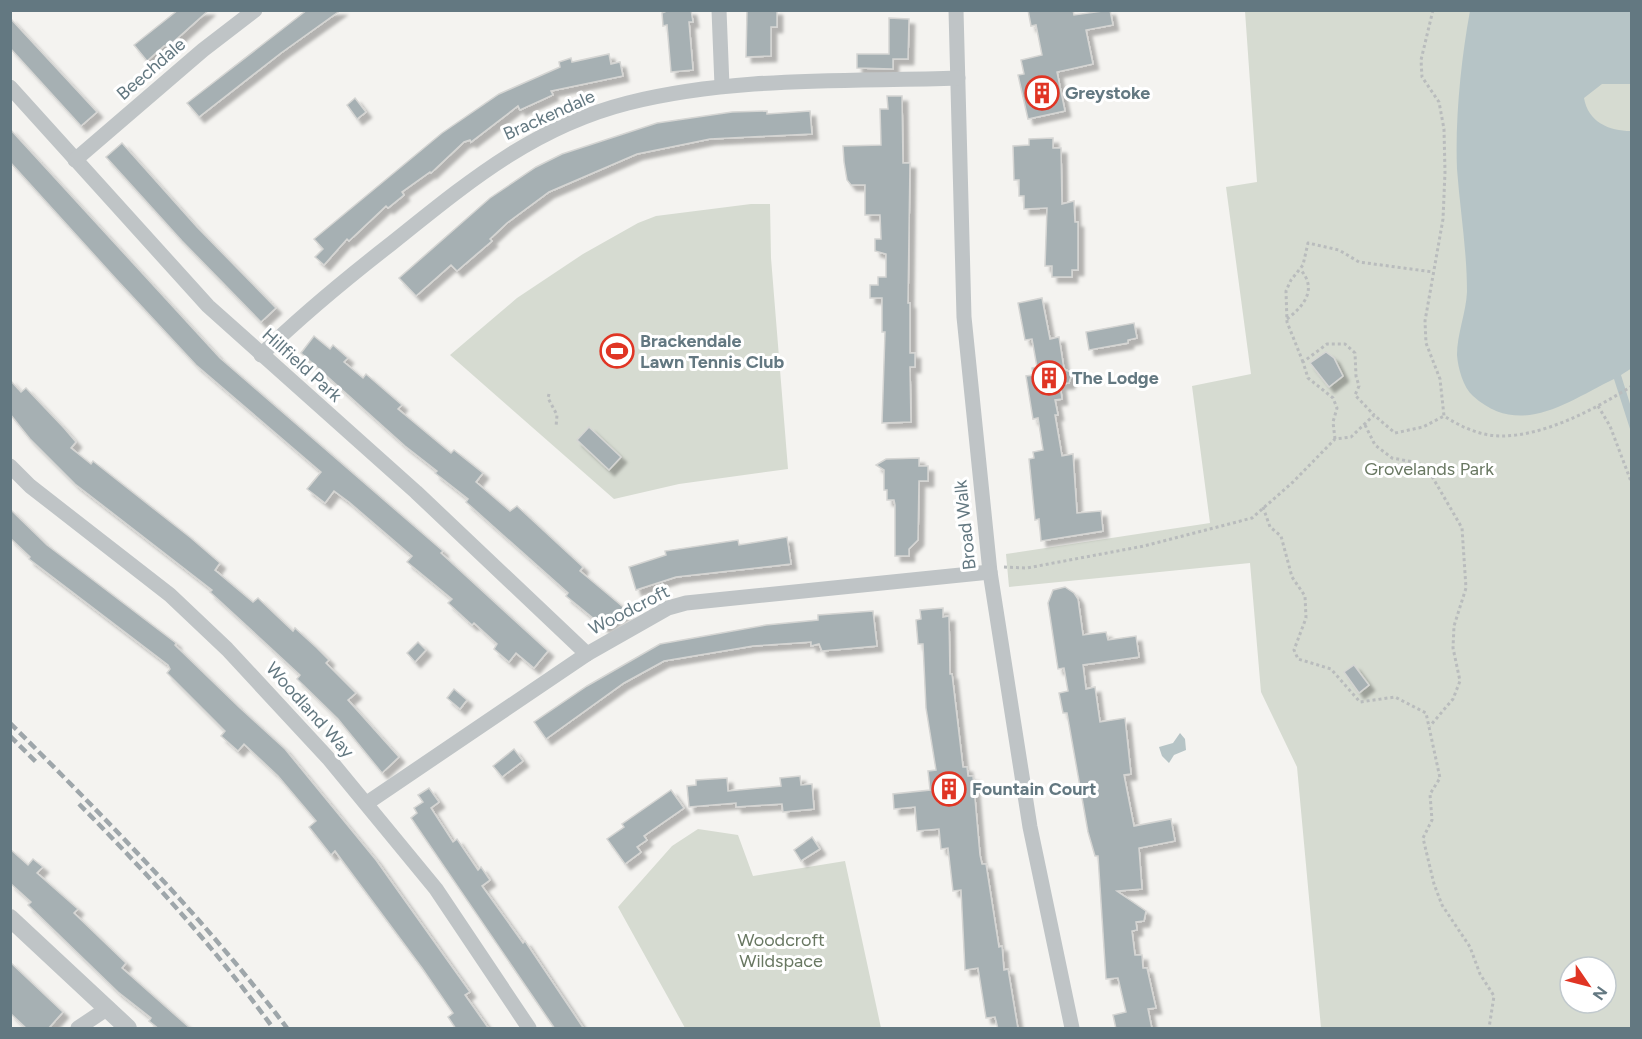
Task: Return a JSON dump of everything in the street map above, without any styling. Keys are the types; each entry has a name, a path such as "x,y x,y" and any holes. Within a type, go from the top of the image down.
{"street":[{"name":"Beechdale","path":"75,160 203,50 255,10"},
{"path":"719,10 722,86"},
{"name":"Broad Walk","path":"956,10 964,317 990,569 1030,827 1072,1029"},
{"name":"Brackendale","path":"261,355 368,262 498,160 541,136 587,115 655,97 722,86 958,78"},
{"name":"Hillfield Park","path":"10,87 180,278 261,355 416,492 587,654"},
{"name":"Woodland Way","path":"10,466 30,486 170,595 227,649 367,803 436,889 529,1029"},
{"name":"Woodcroft","path":"367,803 587,654 668,608 686,603 990,569"},
{"path":"10,918 128,1029"},
{"path":"78,1029 108,1008"}],"path":[{"path":"1433,10 1421,60 1422,77 1439,102 1445,172 1443,219 1427,299 1426,343 1440,379 1444,416"},
{"path":"1335,439 1333,422 1337,408 1333,398 1308,378 1287,319 1288,286 1300,269 1310,243 1339,250 1359,262 1433,272"},
{"path":"1287,319 1301,308 1308,296 1306,278 1300,269"},
{"path":"1303,362 1328,344 1345,344 1351,348 1357,360 1356,376 1359,386 1355,395 1395,432 1423,427 1444,416"},
{"path":"1444,416 1479,433 1501,436 1546,426 1598,405 1632,386"},
{"path":"549,394 548,398 557,415 556,427"},
{"path":"1598,405 1610,426 1632,484"},
{"path":"990,569 1027,568 1143,546 1252,518 1293,482 1335,439 1351,437 1374,415"},
{"path":"1365,424 1375,445 1392,458 1419,463 1430,473 1462,528 1466,588 1454,626 1453,648 1460,681 1453,699 1430,726"},
{"path":"1263,507 1270,527 1281,536 1292,577 1305,596 1306,618 1294,650 1298,660 1330,669 1360,702 1395,697 1410,702 1426,712 1440,778 1430,794 1432,820 1423,838 1434,884 1442,905 1470,947 1480,974 1494,996 1489,1029"}],"green space":[{"name":"Grovelands Park","path":"1245,11 1631,11 1631,1028 1321,1028 1297,767 1261,692 1250,563 1009,587 1006,554 1210,523 1192,386 1251,374 1226,187 1257,182"},
{"name":"Brackendale Lawn Tennis Club","path":"751,204 770,204 771,258 788,469 679,484 614,499 450,355 517,298 583,254 638,223 656,216"},
{"name":"Woodcroft Wildspace","path":"698,829 738,835 753,876 845,861 881,1028 685,1028 618,907 672,846"}],"shaded area":[{"path":"1470,11 1631,11 1631,84 1602,84 1584,98 1590,113 1601,124 1623,131 1631,131 1632,368 1621,375 1631,407 1631,432 1614,379 1562,405 1527,415 1509,415 1491,409 1466,388 1457,355 1465,308 1467,276 1457,169 1457,130 1461,69"},
{"path":"1180,733 1185,739 1186,750 1174,755 1169,763 1162,756 1159,747 1173,743"}],"building":[{"path":"178,10 209,10 171,44 164,46 147,61 134,45"},
{"path":"307,10 341,10 199,117 187,103"},
{"path":"669,10 691,10 693,22 689,22 693,70 671,72 667,25 663,26 662,13"},
{"path":"747,10 777,10 777,27 771,27 771,56 746,57"},
{"path":"1028,10 1073,10 1074,15 1110,10 1113,25 1086,30 1093,64 1057,72 1065,111 1028,119 1018,75 1024,74 1021,60 1042,55 1036,25 1031,26"},
{"path":"10,18 97,112 81,126 10,48"},
{"path":"889,18 909,19 908,59 893,59 893,69 857,68 857,54 889,54"},
{"path":"609,54 611,64 620,62 623,76 551,91 553,95 520,110 518,106 471,142 470,140 464,142 431,173 402,192 404,195 388,208 386,206 349,241 347,239 324,265 315,257 323,249 314,239 442,133 499,94 560,67 559,62 571,58 572,62"},
{"path":"887,96 902,96 903,163 910,163 908,303 910,303 910,353 915,353 915,367 910,367 911,422 882,423 885,332 882,332 882,298 870,298 870,285 878,285 878,277 886,277 886,254 875,251 875,239 881,239 880,215 865,215 865,185 851,185 847,180 843,146 881,145 880,109 888,109"},
{"path":"355,98 366,112 357,119 347,105"},
{"path":"767,111 767,114 810,111 812,134 710,139 637,154 549,192 507,223 490,239 492,241 457,271 451,265 416,296 399,278 490,198 536,167 562,154 657,123 732,112"},
{"path":"10,129 220,358 443,551 441,553 548,651 534,668 516,653 509,662 494,649 497,644 448,603 452,599 407,562 412,556 349,502 334,491 325,503 307,489 321,472 196,365 10,162"},
{"path":"1053,138 1053,148 1061,148 1062,204 1074,201 1075,222 1078,222 1078,270 1072,270 1072,277 1052,277 1052,266 1045,266 1047,208 1024,209 1024,196 1019,196 1019,180 1014,180 1013,146 1029,145 1029,139"},
{"path":"122,143 197,227 276,308 261,322 182,241 106,157"},
{"path":"1042,298 1050,339 1059,337 1064,369 1072,373 1069,383 1060,384 1062,399 1055,400 1058,415 1055,415 1062,456 1073,454 1077,513 1101,511 1103,531 1041,541 1039,519 1035,520 1029,459 1034,458 1033,452 1043,450 1038,418 1033,419 1026,376 1033,375 1032,368 1037,367 1032,339 1025,340 1018,303"},
{"path":"1134,323 1137,338 1128,340 1128,343 1089,350 1086,332"},
{"path":"314,336 330,349 333,345 348,358 344,362 363,378 366,374 402,405 398,409 451,453 454,450 483,473 476,482 510,511 517,506 583,567 580,571 628,611 604,627 566,596 568,593 466,502 468,499 435,473 437,471 405,446 301,353"},
{"path":"1326,352 1334,358 1343,376 1329,387 1310,363"},
{"path":"10,380 21,392 26,388 64,428 76,442 71,448 91,464 93,461 191,538 220,563 215,570 253,602 258,598 293,631 295,628 317,648 329,660 326,663 356,693 348,700 399,757 382,773 338,719 297,679 300,675 210,592 212,590 75,484 30,439 10,414"},
{"path":"589,427 621,457 609,470 577,440"},
{"path":"919,458 919,466 928,466 928,481 919,481 918,540 909,549 909,556 895,556 894,500 887,500 887,490 884,490 884,470 876,465 886,459"},
{"path":"10,509 47,545 176,643 175,645 285,749 376,860 470,992 465,995 489,1029 456,1029 448,1017 453,1013 422,968 335,851 331,855 309,827 316,821 278,776 244,744 238,751 221,736 225,731 167,673 170,669 168,665 29,559 30,557 10,538"},
{"path":"787,537 791,564 676,577 636,590 629,567 666,555 665,551 738,540 739,545"},
{"path":"1065,587 1078,599 1083,635 1106,632 1108,640 1136,636 1139,657 1083,665 1086,689 1095,687 1100,722 1125,718 1131,774 1124,775 1134,826 1171,819 1175,841 1139,848 1142,889 1117,891 1146,911 1144,921 1136,922 1137,930 1132,931 1135,955 1142,955 1143,968 1147,968 1156,1008 1148,1009 1152,1029 1116,1029 1113,1015 1126,1012 1118,978 1106,979 1098,856 1095,856 1088,832 1067,713 1063,713 1059,693 1068,691 1064,668 1058,669 1048,603 1053,590"},
{"path":"943,608 943,617 949,616 950,674 952,674 963,767 967,767 968,776 973,776 980,855 982,864 986,864 999,947 1002,946 1004,970 1008,969 1018,1029 998,1029 995,1017 986,1018 978,968 965,970 961,890 953,891 948,848 941,849 939,829 917,831 915,807 894,809 893,794 930,790 928,771 936,770 926,708 923,644 918,644 916,620 921,619 920,610"},
{"path":"873,611 877,646 822,651 819,644 811,646 811,642 753,646 664,661 624,683 546,739 534,722 587,686 660,644 766,625 818,620 818,615"},
{"path":"418,642 426,650 415,662 407,653"},
{"path":"1354,665 1369,685 1359,693 1344,672"},
{"path":"454,689 467,700 460,709 447,698"},
{"path":"514,749 523,761 502,777 493,766"},
{"path":"800,776 801,785 812,784 814,809 783,812 782,804 736,807 736,803 689,807 687,786 696,785 696,780 727,778 728,791 781,786 780,778"},
{"path":"429,788 439,802 431,808 453,842 457,839 478,870 481,867 490,880 482,886 523,943 525,941 584,1029 555,1029 411,818 417,813 414,808 423,802 418,795"},
{"path":"671,790 684,808 644,836 647,840 637,847 641,852 625,864 607,839 624,827 622,824"},
{"path":"812,837 820,849 801,861 794,850"},
{"path":"10,849 28,865 33,859 43,867 37,873 78,909 74,913 126,963 122,968 191,1029 159,1029 149,1021 151,1018 118,992 28,905 31,902 10,883"},
{"path":"10,962 63,1012 48,1029 27,1029 10,1013"}],"railway":[{"path":"10,723 189,909 287,1028"},
{"path":"10,736 36,762"},
{"path":"79,804 180,912 273,1028"}],"place":[{"name":"Greystoke","path":"1042,93"},
{"name":"Brackendale Lawn Tennis Club","path":"617,351"},
{"name":"The Lodge","path":"1049,378"},
{"name":"Fountain Court","path":"949,789"}]}
